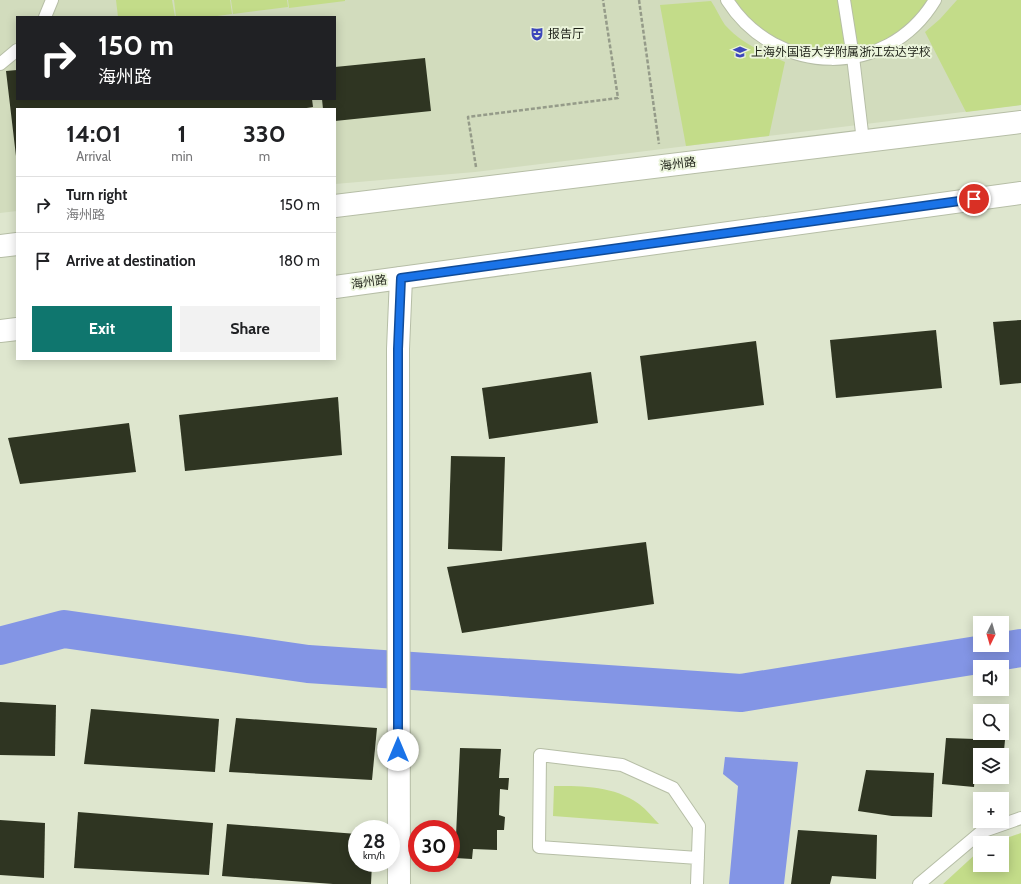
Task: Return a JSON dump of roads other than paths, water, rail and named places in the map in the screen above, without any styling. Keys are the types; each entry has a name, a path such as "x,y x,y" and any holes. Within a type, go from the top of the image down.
{"main road":[{"name":"海州路","path":"336,206 1021,122"},
{"name":"海州路","path":"336,287 1021,193"},
{"path":"0,246 16,244"},
{"path":"399,884 398,349 401,278"},
{"path":"0,331 16,329"}],"lane":[{"path":"45,16 52,0"},
{"path":"728,0 746,24 761,38 778,48 816,59 836,60 874,51 892,43 908,32 935,0"},
{"path":"844,0 853,57 863,141"},
{"path":"0,64 16,51"},
{"path":"697,884 698,858 699,826 673,788 622,765 540,755 539,847 698,858"},
{"path":"919,884 981,832 1021,818"}],"water":[{"path":"725,757 798,762 784,884 729,884 738,786 723,774"}],"waterway":[{"path":"0,646 64,629 308,664 741,693 1021,648"}],"place":[{"name":"报告厅","path":"537,34"},
{"name":"上海外国语大学附属浙江宏达学校","path":"740,52"}]}
